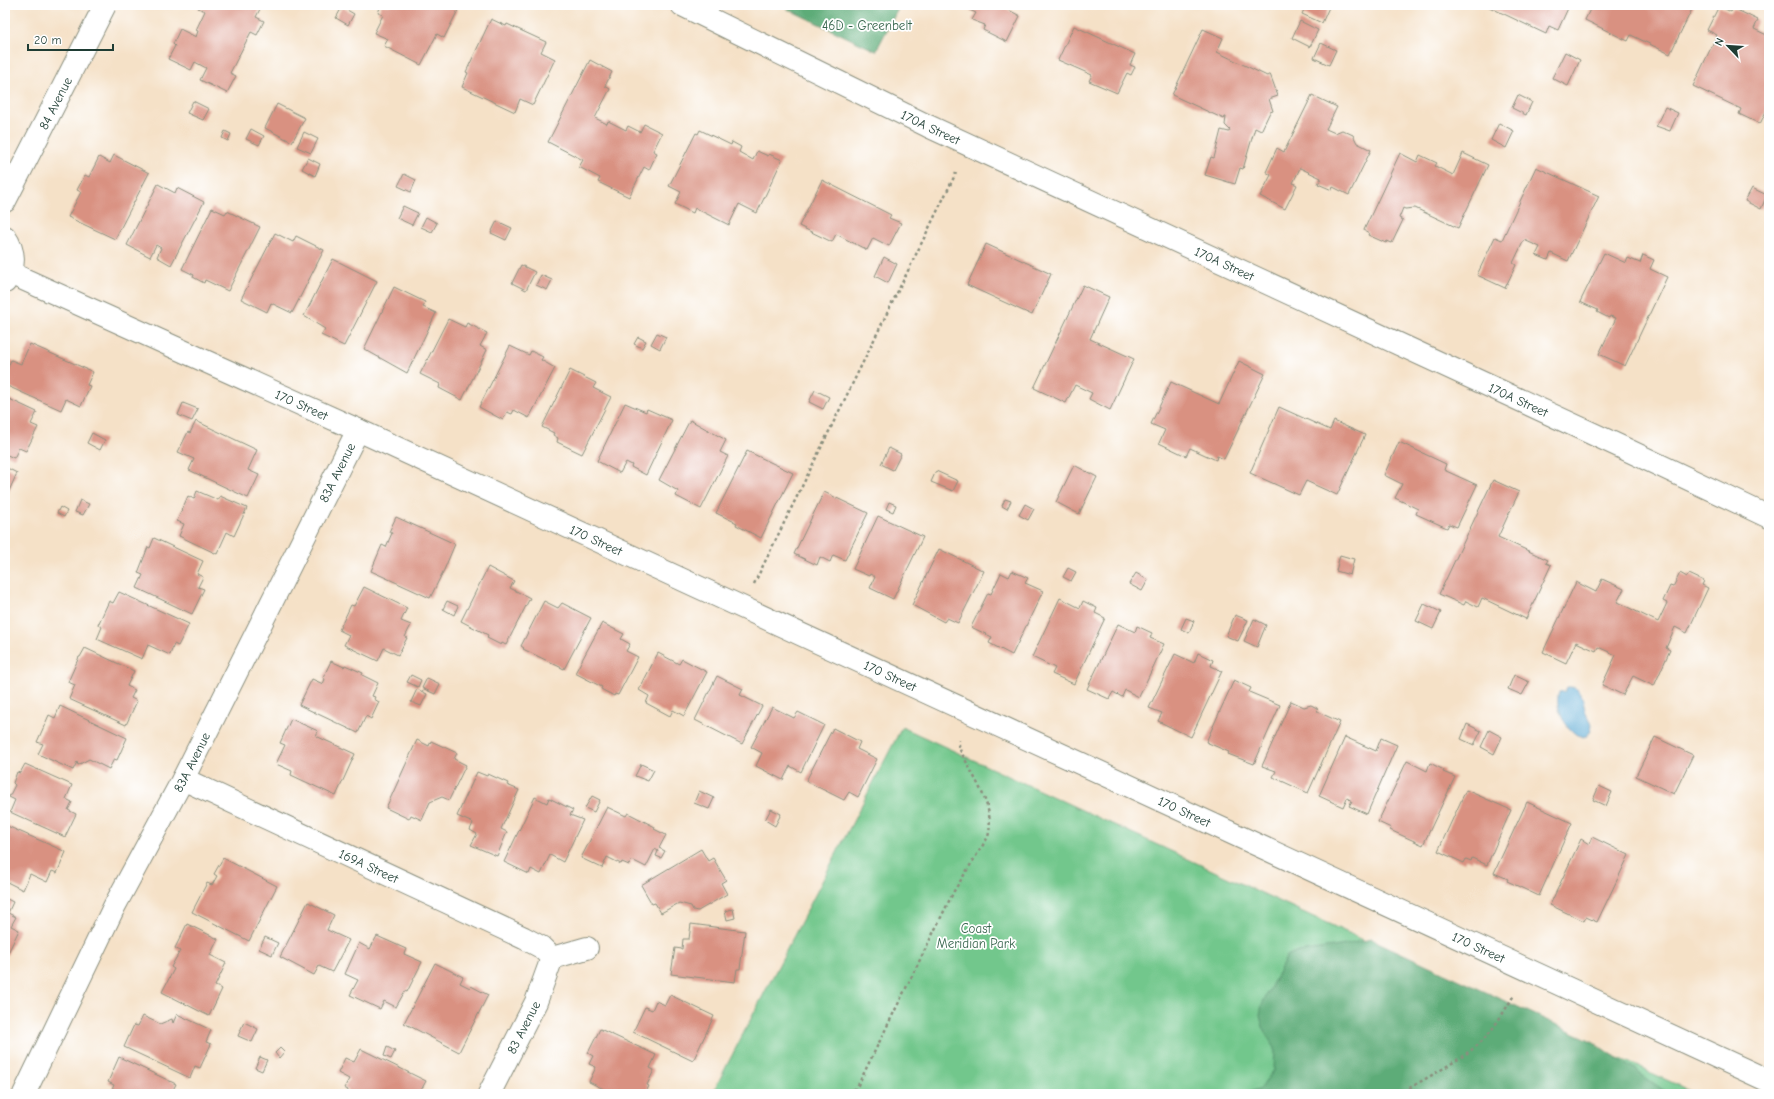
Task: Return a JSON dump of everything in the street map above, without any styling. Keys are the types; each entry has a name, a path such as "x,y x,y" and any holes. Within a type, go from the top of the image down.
{"street":[{"name":"84 Avenue","path":"5,201 106,5"},
{"name":"170A Street","path":"682,5 928,126 1769,517"},
{"path":"5,237 13,256 8,277"},
{"name":"170 Street","path":"8,277 358,430 1769,1081"},
{"name":"83A Avenue","path":"24,1094 111,914 182,779 358,430"},
{"name":"169A Street","path":"182,779 536,944 548,952 552,958"},
{"path":"552,958 588,948"},
{"name":"83 Avenue","path":"489,1094 536,1002 552,958"}],"path":[{"path":"754,584 956,173"},
{"path":"849,1094 858,1085 954,891 988,837 990,828 990,814 979,785 960,753 959,740"},
{"path":"1399,1094 1463,1055 1479,1043 1493,1029 1514,995"}],"green space":[{"name":"46D - Greenbelt","path":"779,5 900,5 876,51"},
{"name":"Coast Meridian Park","path":"902,727 1697,1094 712,1094"},
{"path":"1371,939 1594,1042 1669,1094 1245,1094 1260,1088 1274,1070 1275,1048 1265,1033 1260,1016 1262,1004 1287,956 1293,953 1346,945"}],"water":[{"path":"1567,687 1577,689 1583,699 1586,714 1592,724 1589,733 1584,737 1577,735 1571,730 1564,722 1560,712 1558,702 1559,692 1565,691"}],"building":[{"path":"200,5 262,5 256,17 264,21 257,35 251,32 230,73 236,76 227,93 200,80 206,68 195,62 191,70 168,59 175,46 173,44 180,29 196,37 198,31 196,30 205,11 198,8"},
{"path":"381,5 448,5 458,10 444,38 437,34 421,65 384,46 388,39 374,33 383,15 378,13"},
{"path":"959,5 1009,5 1007,9 1020,16 1007,42 983,30 985,25 972,20 976,13"},
{"path":"1306,5 1330,5 1322,23 1302,14"},
{"path":"1485,5 1569,6 1558,30 1549,26 1546,34"},
{"path":"1592,5 1694,5 1670,54 1631,35 1628,41 1585,20"},
{"path":"1719,6 1731,12 1733,8 1758,20 1754,29 1769,36 1769,105 1760,124 1739,114 1741,109 1693,86 1717,35 1707,30"},
{"path":"342,7 354,14 348,25 336,18"},
{"path":"491,19 506,26 507,24 546,42 541,52 555,59 533,105 520,99 515,112 462,87 468,73 466,72"},
{"path":"1300,21 1318,30 1310,47 1292,38"},
{"path":"1074,26 1135,54 1130,65 1135,67 1131,75 1127,73 1117,93 1089,81 1092,75 1058,60"},
{"path":"1203,29 1223,38 1217,52 1267,76 1270,74 1278,96 1269,99 1273,111 1270,112 1261,131 1255,128 1243,169 1240,168 1235,184 1205,175 1211,157 1214,158 1221,130 1229,132 1230,130 1225,125 1226,117 1224,119 1172,95"},
{"path":"1321,43 1336,50 1329,65 1314,58"},
{"path":"1565,52 1580,60 1568,86 1552,78"},
{"path":"590,60 612,72 605,86 610,89 595,118 607,124 608,121 626,130 628,126 640,132 644,124 662,133 653,151 657,153 649,170 644,167 629,197 598,182 600,178 579,167 583,160 548,142"},
{"path":"1312,95 1337,107 1326,129 1335,133 1342,130 1353,135 1357,143 1371,150 1349,195 1333,187 1332,190 1318,184 1321,178 1300,168 1293,183 1297,185 1285,209 1260,196 1271,175 1266,172 1277,148 1284,152"},
{"path":"1518,95 1532,102 1526,115 1512,108"},
{"path":"193,101 209,109 203,120 187,113"},
{"path":"277,104 305,118 292,142 265,128"},
{"path":"1665,107 1678,113 1670,131 1656,126"},
{"path":"1499,123 1514,131 1506,148 1491,140"},
{"path":"251,129 264,136 259,145 246,139"},
{"path":"700,130 731,145 732,142 741,147 739,152 753,160 757,151 768,156 769,154 782,160 757,213 739,204 729,225 695,208 693,213 675,204 681,192 669,186 696,133 698,134"},
{"path":"225,131 231,134 228,141 222,138"},
{"path":"304,132 318,139 311,153 297,147"},
{"path":"1400,153 1417,162 1420,155 1437,163 1435,166 1453,175 1463,153 1488,165 1458,228 1415,208 1403,208 1399,218 1403,220 1392,243 1387,241 1386,243 1368,235 1369,233 1364,230"},
{"path":"114,155 149,173 115,239 68,217 81,192 77,190 85,175 89,177 99,157 110,163"},
{"path":"308,158 320,164 315,176 302,169"},
{"path":"1536,167 1599,196 1568,261 1551,253 1548,260 1536,255 1540,247 1524,240 1513,263 1516,265 1505,288 1477,275 1495,237 1502,240"},
{"path":"404,174 416,180 411,192 398,186"},
{"path":"822,180 891,215 889,218 901,223 889,246 873,238 867,250 836,234 832,242 799,226"},
{"path":"158,184 175,193 177,188 204,202 171,265 157,257 161,248 156,245 150,257 127,245"},
{"path":"1752,188 1767,195 1761,209 1745,201"},
{"path":"403,206 418,213 412,225 397,218"},
{"path":"212,208 225,214 227,211 260,227 228,291 205,280 204,283 193,277 194,275 182,269"},
{"path":"426,217 437,223 432,232 421,227"},
{"path":"497,221 512,228 506,240 491,233"},
{"path":"275,233 293,242 296,236 324,250 292,313 271,303 267,312 241,299"},
{"path":"986,244 1051,274 1032,315 967,285"},
{"path":"1604,253 1626,263 1628,258 1640,263 1643,255 1654,260 1650,269 1667,277 1625,366 1599,354 1616,318 1610,316 1609,318 1597,312 1598,310 1580,302"},
{"path":"884,257 897,264 888,283 875,276"},
{"path":"333,259 377,281 344,346 321,335 325,329 304,316"},
{"path":"521,265 535,272 526,290 512,283"},
{"path":"541,275 552,280 547,290 536,285"},
{"path":"1083,285 1109,297 1090,339 1134,359 1110,410 1089,399 1092,393 1075,385 1066,403 1034,388"},
{"path":"394,287 425,302 423,307 436,313 407,373 364,349"},
{"path":"448,319 465,327 467,323 487,333 480,346 487,350 462,400 439,388 440,384 420,374"},
{"path":"657,333 666,337 660,349 651,344"},
{"path":"638,337 646,341 642,348 634,344"},
{"path":"30,344 93,372 87,385 90,386 81,406 66,399 61,410 5,385 5,374 11,360 21,364"},
{"path":"510,346 529,355 531,351 543,357 541,360 555,368 529,418 514,410 512,414 507,412 503,420 479,407"},
{"path":"1239,361 1265,374 1224,459 1217,456 1216,460 1190,448 1186,456 1159,443 1165,430 1151,424 1171,382 1219,404"},
{"path":"570,370 596,383 593,388 611,397 582,454 557,442 558,438 553,435 554,433 542,427"},
{"path":"815,390 829,397 823,409 809,402"},
{"path":"5,397 37,412 31,424 38,427 26,451 19,448 14,458 5,454"},
{"path":"183,403 198,409 192,421 178,415"},
{"path":"625,403 646,412 647,409 672,420 646,475 631,467 632,465 626,462 620,473 597,461"},
{"path":"1279,407 1330,430 1334,421 1365,435 1337,495 1306,481 1299,495 1250,473"},
{"path":"690,420 726,440 720,452 728,456 701,509 676,496 678,491 659,480"},
{"path":"196,421 257,450 248,470 259,475 248,498 189,470 194,459 178,452 188,432 190,433"},
{"path":"92,433 105,440 100,450 87,443"},
{"path":"1399,442 1446,464 1444,470 1477,485 1457,527 1449,524 1447,528 1416,514 1418,509 1395,498 1402,484 1384,475"},
{"path":"889,448 901,454 893,470 881,464"},
{"path":"747,451 793,473 761,538 736,525 737,523 716,513"},
{"path":"1074,465 1097,477 1079,514 1056,502"},
{"path":"5,467 17,473 5,500"},
{"path":"936,471 958,481 953,491 931,482"},
{"path":"1493,480 1519,492 1498,537 1548,560 1546,563 1551,565 1526,619 1482,598 1478,607 1466,601 1464,605 1439,594"},
{"path":"197,491 218,500 220,496 247,508 234,536 227,532 217,554 179,536 184,524 177,521 188,496 194,499"},
{"path":"824,492 868,513 845,560 833,555 830,562 820,557 817,565 794,554"},
{"path":"1005,499 1011,501 1007,509 1002,506"},
{"path":"80,500 89,504 83,515 75,512"},
{"path":"889,502 896,505 893,512 886,509"},
{"path":"1025,504 1034,509 1028,520 1019,515"},
{"path":"60,507 67,511 64,517 57,513"},
{"path":"878,516 923,537 893,599 870,588 875,577 853,569"},
{"path":"396,517 455,544 430,598 371,571 382,545 386,547 392,533 389,532"},
{"path":"154,538 203,561 197,574 203,577 198,587 204,589 192,614 137,588 143,575 138,573 148,547 150,548"},
{"path":"939,549 984,571 958,623 947,618 944,622 912,605"},
{"path":"1340,555 1354,559 1350,575 1336,571"},
{"path":"488,567 514,581 510,588 530,598 506,645 502,643 501,645 487,638 488,635 461,621"},
{"path":"1068,568 1076,572 1071,581 1063,577"},
{"path":"1012,571 1028,578 1025,583 1043,591 1012,655 989,643 992,637 971,627 988,593 991,594 1001,573 1009,577"},
{"path":"1136,573 1148,580 1142,591 1129,584"},
{"path":"1680,573 1687,577 1689,574 1704,581 1702,585 1708,588 1687,633 1675,627 1666,648 1670,650 1654,686 1633,676 1623,695 1602,685 1616,655 1598,647 1596,651 1576,642 1566,663 1543,652 1576,582 1596,592 1602,579 1624,589 1617,602 1658,622 1667,603 1663,601 1670,586 1673,587"},
{"path":"364,587 407,608 401,621 411,625 405,637 407,638 398,655 384,648 378,661 344,645 349,635 339,630 351,605 354,606"},
{"path":"119,592 189,624 178,646 174,644 170,655 148,645 142,659 97,639 102,627 98,625 109,601 113,603"},
{"path":"1060,598 1080,608 1083,601 1097,608 1095,613 1105,618 1074,684 1052,674 1055,668 1032,657"},
{"path":"447,601 458,606 454,615 443,609"},
{"path":"544,601 558,608 562,603 591,618 564,669 523,649 524,648 521,646"},
{"path":"1424,604 1441,612 1433,629 1416,621"},
{"path":"1235,615 1248,620 1238,641 1226,636"},
{"path":"1186,618 1194,621 1189,633 1181,629"},
{"path":"1254,619 1266,625 1257,647 1244,641"},
{"path":"602,623 624,634 621,639 630,644 626,651 638,657 618,695 615,694 614,696 601,689 602,687 575,673"},
{"path":"1118,624 1135,632 1137,626 1152,633 1150,638 1164,644 1139,697 1125,690 1122,697 1113,692 1109,699 1087,689"},
{"path":"85,648 134,671 127,686 135,690 131,698 137,701 126,725 69,699 75,685 68,682 79,657"},
{"path":"658,653 679,664 682,659 707,672 684,716 673,710 670,716 646,703 649,696 639,690"},
{"path":"1198,653 1213,660 1211,666 1222,671 1191,737 1158,721 1162,713 1149,708 1175,654 1194,663"},
{"path":"331,661 363,673 362,675 378,683 372,696 379,702 371,719 366,716 358,733 299,705 312,679 323,684 325,679 323,678"},
{"path":"411,675 421,680 418,687 407,682"},
{"path":"1514,675 1529,682 1522,695 1508,689"},
{"path":"717,676 743,689 740,695 762,706 742,744 695,720"},
{"path":"427,678 440,684 435,694 422,688"},
{"path":"1234,680 1251,688 1249,692 1280,705 1254,764 1228,754 1229,752 1206,742"},
{"path":"417,689 427,694 421,706 411,702"},
{"path":"1291,701 1304,707 1311,705 1317,708 1318,712 1340,722 1308,793 1273,777 1276,771 1262,766"},
{"path":"60,706 127,738 117,760 114,759 109,769 89,759 78,765 77,762 73,770 38,754 43,744 37,742 49,715 55,718"},
{"path":"772,707 794,718 798,712 824,725 801,772 790,766 783,780 756,766 762,753 751,747"},
{"path":"291,719 318,731 316,736 355,754 336,796 291,775 292,771 276,764 285,745 280,743"},
{"path":"1467,724 1481,731 1474,745 1461,739"},
{"path":"833,728 860,742 857,749 877,759 858,797 849,792 844,800 806,781"},
{"path":"1489,730 1502,737 1494,754 1481,747"},
{"path":"1345,737 1376,751 1381,738 1397,745 1367,814 1349,806 1352,801 1347,798 1343,807 1319,796"},
{"path":"1655,737 1693,755 1674,794 1636,776"},
{"path":"417,740 429,746 431,741 457,753 454,759 466,765 449,800 442,797 430,802 422,820 411,815 409,819 386,808"},
{"path":"1407,761 1427,771 1430,763 1444,770 1443,772 1455,777 1423,845 1390,830 1391,828 1378,822"},
{"path":"25,764 72,785 66,799 72,802 68,810 76,814 65,837 10,812 15,800 9,797 15,785 13,783 17,772 20,773"},
{"path":"641,764 654,770 648,781 635,776"},
{"path":"477,772 487,776 488,774 519,790 501,829 507,832 497,856 471,845 477,834 470,830 473,823 457,816"},
{"path":"1599,786 1612,792 1606,806 1593,800"},
{"path":"1466,790 1511,810 1487,865 1472,858 1471,861 1466,859 1464,863 1438,851"},
{"path":"699,791 714,798 709,809 694,803"},
{"path":"592,796 600,800 594,812 585,808"},
{"path":"535,797 547,803 549,798 573,810 570,815 583,820 563,862 550,855 541,874 531,869 529,874 504,862"},
{"path":"1527,802 1572,823 1539,896 1507,881 1508,879 1494,873"},
{"path":"607,807 626,816 628,813 655,827 654,829 666,835 659,848 665,851 661,858 656,856 658,851 655,849 646,867 632,860 629,865 622,862 621,864 607,857 602,868 581,858"},
{"path":"771,809 781,814 775,826 765,820"},
{"path":"5,825 66,852 57,873 52,871 47,882 30,874 23,890 5,881"},
{"path":"1592,837 1629,855 1597,922 1586,917 1584,921 1550,905 1581,839 1589,844"},
{"path":"701,849 708,861 713,858 726,880 721,883 727,894 698,911 693,910 691,906 679,903 661,913 655,903 652,904 641,885"},
{"path":"223,858 277,886 249,941 192,912 207,883 212,885 217,876 214,874"},
{"path":"5,898 13,902 8,913 16,917 11,926 19,930 7,955 5,954"},
{"path":"308,902 334,915 327,930 349,940 332,972 319,966 314,975 280,957"},
{"path":"733,909 735,918 727,920 725,911"},
{"path":"187,924 218,939 210,955 226,963 215,986 222,989 209,1016 162,992 174,969 171,967 180,951 175,948"},
{"path":"691,924 745,931 740,969 737,969 735,982 671,974 675,948 682,949 683,939 689,939"},
{"path":"377,936 406,949 404,954 422,962 407,992 405,991 396,1007 384,1001 380,1009 350,995 358,980 345,974 359,943 370,949"},
{"path":"265,937 278,943 272,955 259,949"},
{"path":"435,963 463,977 460,983 470,988 471,986 488,995 459,1052 404,1023"},
{"path":"670,995 714,1016 693,1061 633,1032 645,1007 652,1010 656,1001 665,1005"},
{"path":"177,1014 211,1030 206,1042 211,1044 200,1068 195,1066 190,1078 124,1047 134,1025 138,1026 143,1016 160,1024 172,1019 173,1023"},
{"path":"244,1022 258,1029 252,1042 238,1036"},
{"path":"600,1029 656,1055 650,1068 654,1070 647,1085 649,1086 645,1094 614,1094 589,1082 596,1067 589,1064 593,1056 588,1053"},
{"path":"387,1047 395,1051 391,1059 384,1056"},
{"path":"280,1048 284,1052 279,1058 275,1053"},
{"path":"361,1049 426,1081 419,1094 347,1094 348,1090 344,1088 349,1079 338,1073 345,1058 354,1062"},
{"path":"119,1057 176,1084 171,1094 110,1094 114,1085 108,1082"},
{"path":"260,1057 267,1060 262,1071 255,1068"}]}
